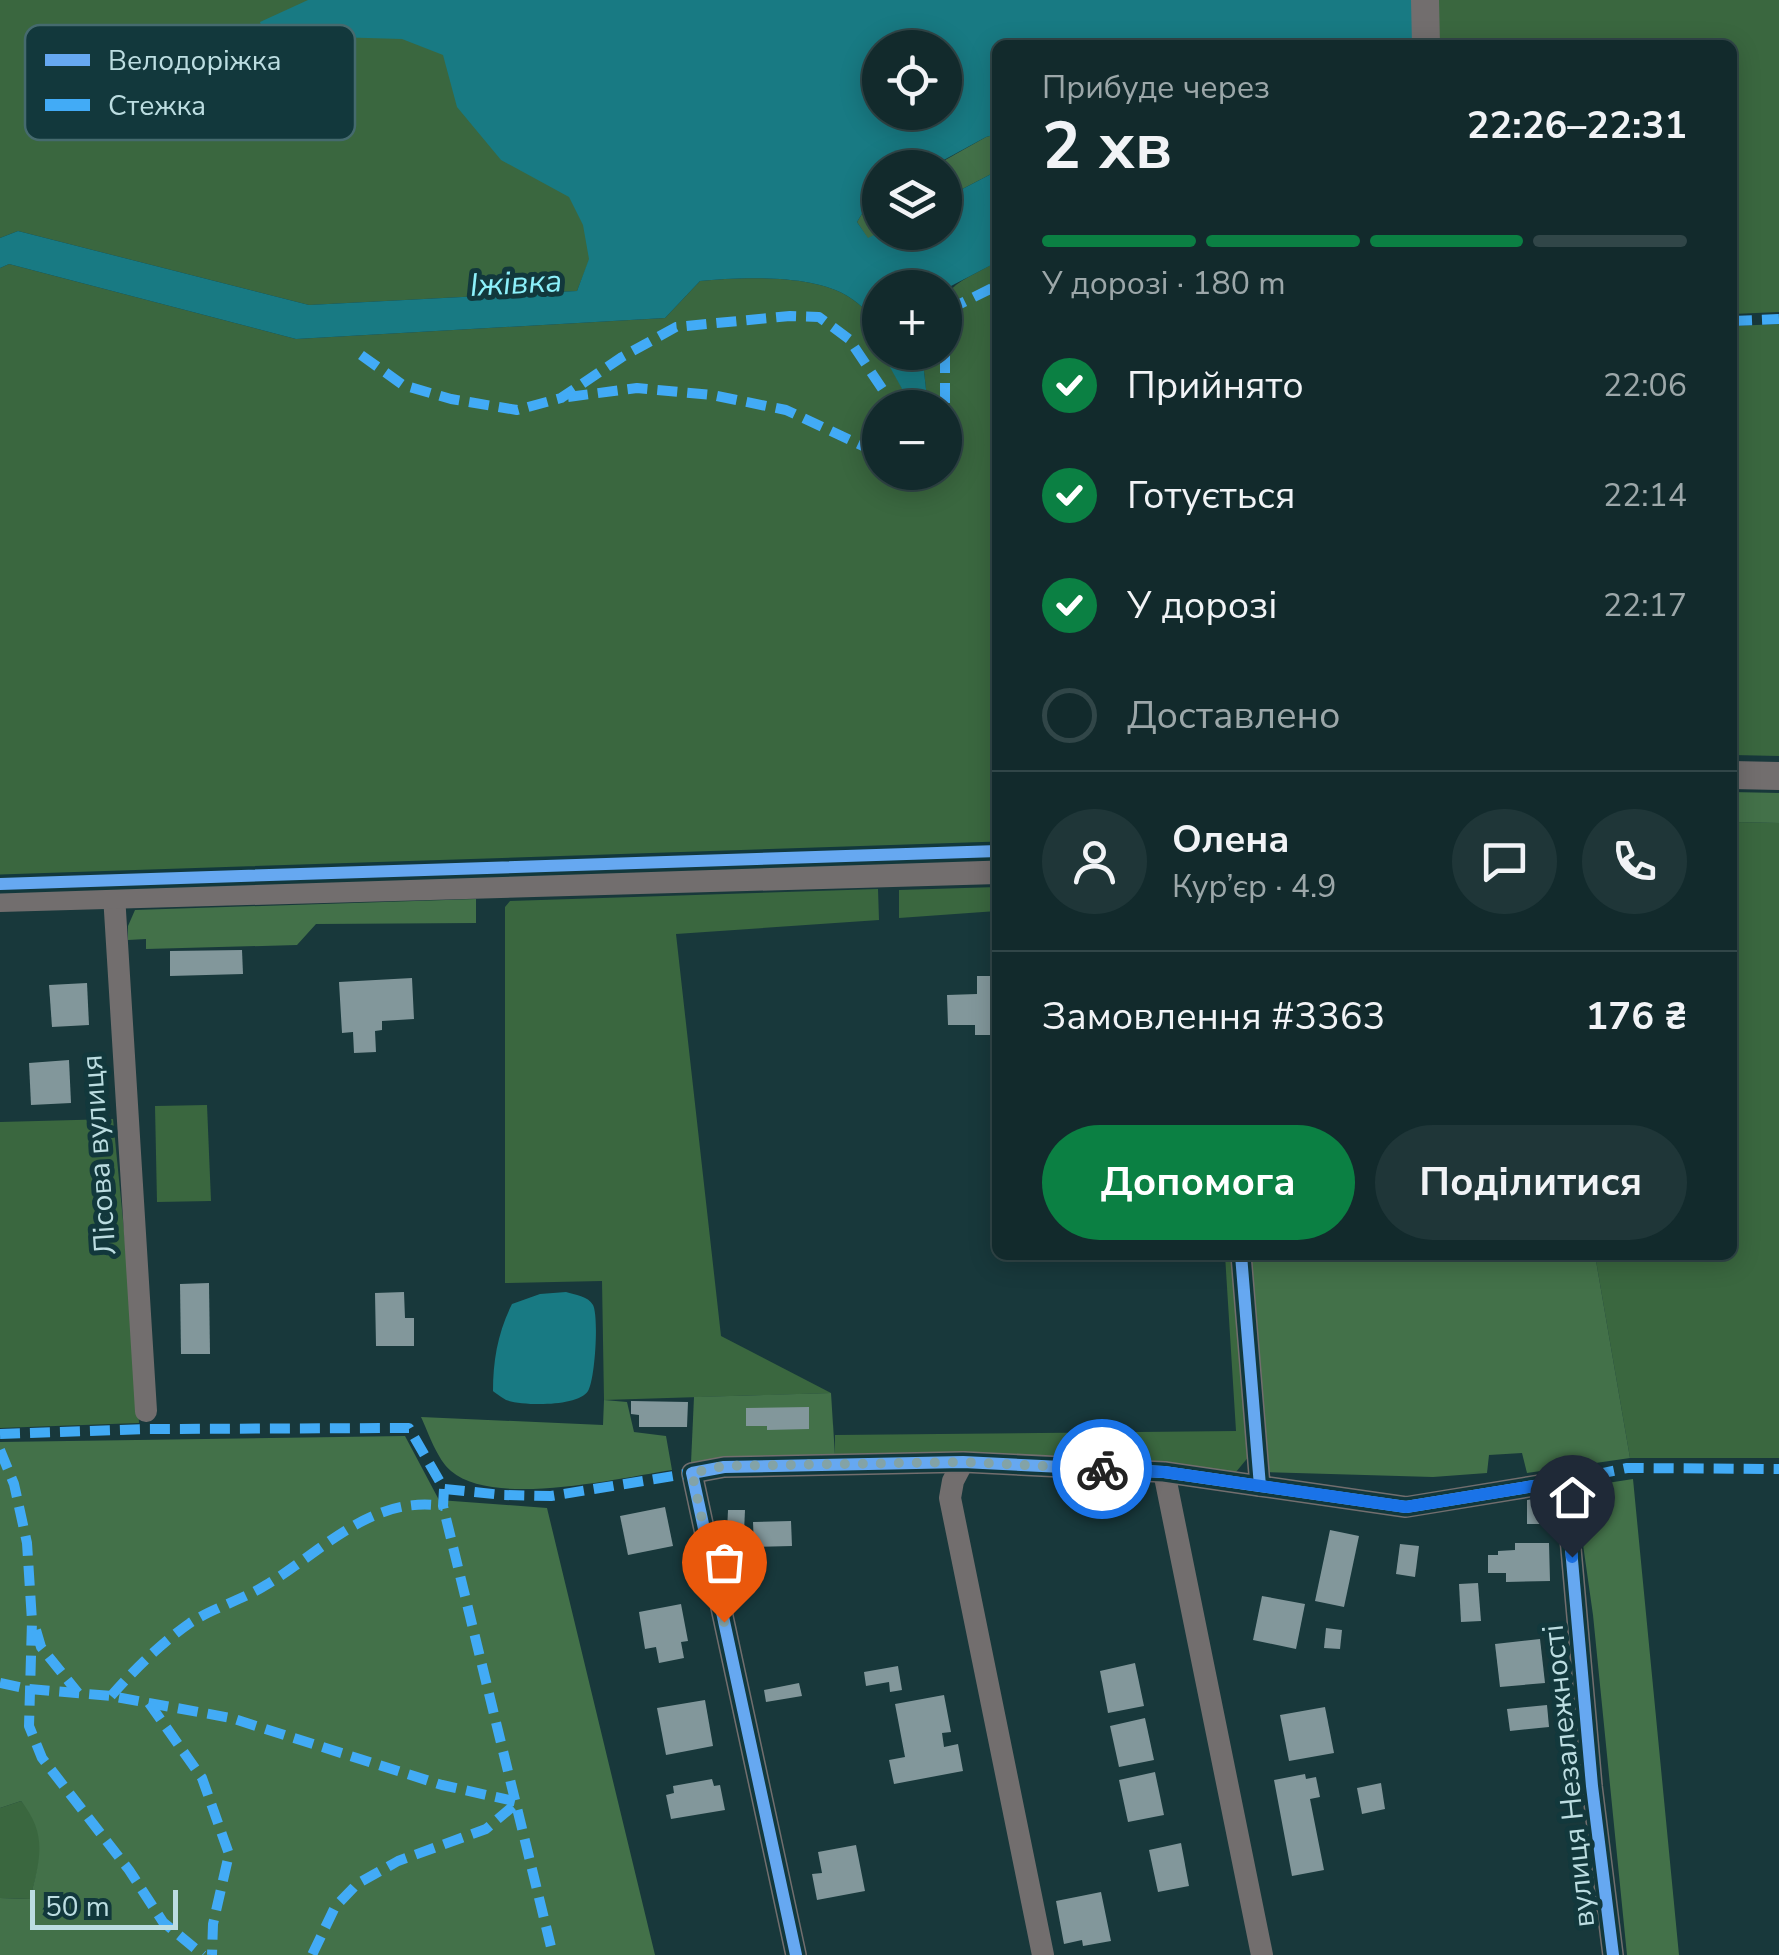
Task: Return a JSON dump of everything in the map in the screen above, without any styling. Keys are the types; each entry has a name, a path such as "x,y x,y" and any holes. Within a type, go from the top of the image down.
{"street":[{"path":"1425,0 1426,40"},
{"path":"1737,775 1779,776"},
{"path":"0,898 992,870"},
{"name":"Лісова вулиця","path":"114,895 146,1411"},
{"path":"1242,1260 1260,1486"},
{"path":"963,1462 952,1481 950,1498 1043,1955"},
{"name":"вулиця Незалежності","path":"796,1955 692,1473 724,1466 963,1462 1164,1472 1406,1507 1565,1481 1592,1786 1613,1955"},
{"path":"1164,1472 1262,1955"}],"green space":[{"path":"0,0 575,0 619,185 577,291 309,305 18,231 0,238"},
{"path":"1437,0 1779,0 1779,312 1737,314 1737,40 1438,40"},
{"path":"992,135 992,174 962,189 962,151"},
{"path":"9,264 296,339 665,318 700,281 756,278 817,284 849,297 862,307 862,370 892,370 903,390 862,390 862,490 962,490 962,390 926,390 924,370 962,370 962,281 992,265 992,849 0,881 0,268"},
{"path":"1779,324 1779,756 1737,755 1737,326"},
{"path":"1737,792 1779,793 1779,823 1737,822"},
{"path":"1737,822 1779,823 1779,1458 1630,1458 1596,1260 1737,1260"},
{"path":"992,887 992,911 899,918 899,890"},
{"path":"878,889 879,920 676,934 721,1336 831,1393 604,1400 602,1281 505,1283 505,907 510,901"},
{"path":"476,899 476,923 316,924 297,945 146,949 146,939 128,940 128,926 135,910"},
{"path":"207,1105 211,1201 157,1202 155,1106"},
{"path":"113,1119 139,1423 0,1428 0,1122"},
{"path":"1225,1260 1235,1260 1250,1455 1236,1472 835,1456 835,1435 1236,1431"},
{"path":"1247,1260 1596,1260 1630,1458 1527,1473 1522,1453 1489,1455 1487,1473 1433,1477 1264,1472"},
{"path":"831,1393 835,1456 691,1463 694,1397"},
{"path":"604,1400 627,1402 634,1432 666,1436 672,1470 590,1484 496,1488 471,1482 451,1471 437,1453 421,1417 603,1425"},
{"path":"405,1436 439,1500 547,1508 655,1955 0,1955 0,1898 30,1899 39,1848 35,1825 21,1801 0,1808 0,1442"},
{"path":"1633,1479 1679,1955 1627,1955 1593,1615 1575,1488"},
{"path":"21,1801 35,1817 39,1829 37,1870 30,1899 0,1898 0,1808"}],"water":[{"path":"308,0 1416,0 1417,40 992,40 992,135 962,150 862,150 862,214 857,222 862,229 862,250 962,250 962,189 992,174 992,265 962,280 962,270 862,270 862,307 849,297 817,284 777,279 700,281 665,318 296,339 9,264 0,268 0,238 18,231 309,305 577,291 589,259 583,225 569,197 501,160 457,107 443,55 402,39 355,38 355,25 260,22"},
{"path":"892,370 924,370 926,390 903,390"},
{"path":"566,1292 588,1300 595,1312 594,1362 588,1391 562,1402 506,1400 493,1391 493,1380 500,1336 512,1304 540,1294"}],"building":[{"path":"242,950 243,974 170,976 170,951"},
{"path":"977,976 992,976 992,1035 975,1035 975,1025 948,1025 947,995 977,994"},
{"path":"412,978 414,1019 382,1021 382,1030 375,1031 376,1052 354,1053 353,1032 342,1033 339,982"},
{"path":"87,983 89,1025 52,1027 49,985"},
{"path":"69,1060 71,1103 31,1105 29,1063"},
{"path":"209,1283 210,1354 181,1354 180,1284"},
{"path":"404,1292 405,1318 414,1318 414,1346 376,1346 375,1293"},
{"path":"631,1401 688,1402 687,1427 639,1427 639,1415 631,1414"},
{"path":"809,1407 809,1429 746,1426 746,1408"},
{"path":"1547,1497 1548,1524 1527,1524 1527,1500"},
{"path":"665,1507 673,1546 628,1555 620,1516"},
{"path":"728,1510 745,1510 743,1554 726,1554"},
{"path":"791,1521 792,1546 754,1547 753,1522"},
{"path":"1330,1530 1359,1536 1344,1607 1315,1601"},
{"path":"1515,1543 1549,1543 1550,1581 1506,1582 1506,1573 1488,1573 1488,1555 1515,1550"},
{"path":"1400,1544 1419,1546 1415,1577 1396,1574"},
{"path":"1478,1583 1481,1621 1461,1622 1459,1584"},
{"path":"1262,1596 1305,1604 1296,1649 1253,1640"},
{"path":"681,1604 688,1641 681,1642 684,1658 659,1663 656,1647 645,1649 639,1612"},
{"path":"1326,1628 1342,1630 1340,1649 1324,1648"},
{"path":"1540,1639 1545,1683 1500,1687 1495,1644"},
{"path":"1135,1663 1144,1706 1108,1713 1100,1671"},
{"path":"898,1666 902,1690 890,1692 889,1682 866,1686 864,1672"},
{"path":"799,1683 802,1696 766,1702 764,1690"},
{"path":"944,1695 951,1732 942,1733 944,1747 958,1744 963,1771 894,1784 889,1760 905,1757 895,1704"},
{"path":"705,1700 713,1746 666,1755 657,1708"},
{"path":"1547,1705 1549,1727 1510,1731 1507,1709"},
{"path":"1325,1707 1334,1753 1289,1761 1280,1715"},
{"path":"1145,1718 1154,1760 1119,1767 1110,1726"},
{"path":"1155,1772 1164,1815 1128,1822 1119,1780"},
{"path":"1305,1774 1306,1779 1316,1777 1320,1797 1310,1799 1324,1870 1292,1876 1274,1780"},
{"path":"712,1779 714,1786 720,1785 725,1810 671,1819 666,1795 674,1793 673,1786"},
{"path":"1381,1783 1385,1809 1362,1814 1357,1788"},
{"path":"1181,1843 1189,1886 1158,1892 1149,1850"},
{"path":"856,1845 865,1891 817,1900 812,1874 822,1873 818,1852"},
{"path":"1101,1892 1111,1941 1083,1946 1082,1940 1064,1944 1056,1901"}],"marked path":[{"path":"945,390 945,346 952,308 992,288"},
{"path":"361,355 403,385 451,399 517,410 561,398 676,327 790,316 819,317 849,339 883,390"},
{"path":"1737,321 1779,319"},
{"path":"568,397 637,388 712,395 786,410 862,446"},
{"path":"0,1434 409,1428 444,1489 503,1495 551,1496 692,1473"},
{"path":"0,1450 14,1484 27,1543 32,1621 29,1726 42,1758 129,1870 163,1922 203,1955"},
{"path":"1565,1481 1627,1468 1779,1469"},
{"path":"444,1489 443,1506 553,1955"},
{"path":"111,1696 148,1657 190,1623 266,1585 349,1529 393,1509 443,1506"},
{"path":"36,1630 41,1647 78,1693"},
{"path":"0,1683 111,1696 231,1718 442,1785 518,1802 486,1829 398,1861 357,1884 335,1907 312,1955"},
{"path":"149,1703 202,1778 229,1854 213,1924 212,1955"}],"cycle path":[{"path":"0,884 992,851"},
{"path":"1241,1260 1260,1486 1406,1507 1565,1481 1592,1786 1613,1955"},
{"path":"796,1955 692,1473 724,1467 963,1462 1164,1472 1260,1486"}],"way so far":[{"path":"724,1622 692,1473 724,1466 963,1462 1102,1469"}],"route":[{"path":"1102,1469 1164,1472 1406,1507 1565,1481 1572,1557"}],"water label":[{"name":"Іжівка","path":"516,283"}]}
